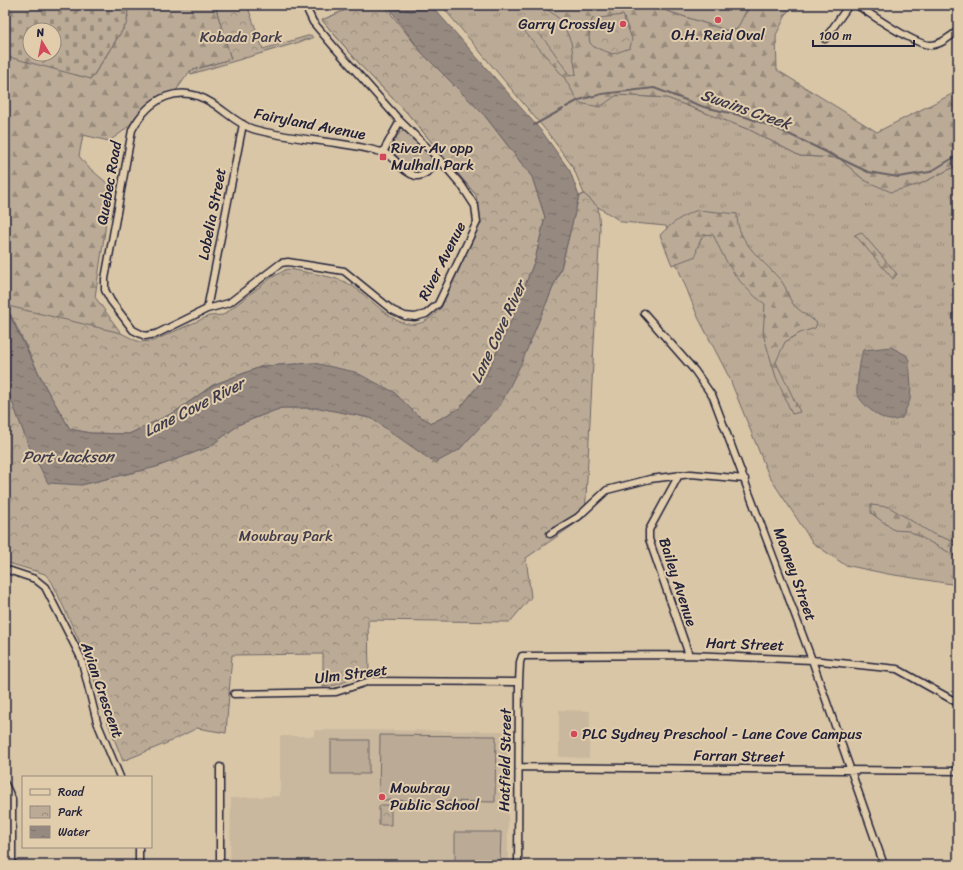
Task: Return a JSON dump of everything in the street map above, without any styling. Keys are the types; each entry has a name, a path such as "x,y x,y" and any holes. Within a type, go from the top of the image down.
{"street":[{"name":"River Avenue","path":"106,290 133,330 145,336 156,334 207,309 229,304 275,266 288,262 344,271 392,310 401,315 415,317 430,311 438,304 476,222 475,206 470,197 440,160 400,121 330,43 313,22 305,5"},
{"path":"825,39 849,5"},
{"path":"857,5 898,31 927,45 939,44 958,31"},
{"name":"Fairyland Avenue","path":"167,96 178,94 193,95 210,102 252,129 383,152"},
{"name":"Quebec Road","path":"106,290 105,279 132,130 140,115 151,104 167,96"},
{"path":"400,121 383,152 410,173 417,176 424,175 440,160"},
{"name":"Lobelia Street","path":"207,309 243,124"},
{"name":"Mooney Street","path":"644,313 695,371 713,397 746,479 812,660 884,865"},
{"path":"550,534 578,517 608,490 650,479 691,474 746,479"},
{"name":"Bailey Avenue","path":"679,475 649,530 649,539 689,655"},
{"name":"Avian Crescent","path":"5,569 35,579 45,586 81,658 98,722 120,776"},
{"name":"Hart Street","path":"522,656 689,655 812,660 897,669 958,703"},
{"name":"Hatfield Street","path":"518,865 519,682 520,662 522,656"},
{"name":"Ulm Street","path":"234,694 336,692 370,681 519,682"},
{"path":"220,767 220,865"},
{"name":"Farran Street","path":"519,767 958,771"},
{"path":"5,784 12,799 12,865"},
{"path":"139,848 139,865"}],"shaded area":[{"name":"PLC Sydney Preschool - Lane Cove Campus","path":"559,710 590,711 589,758 559,757"},
{"name":"Mowbray Public School","path":"314,730 508,731 508,865 230,865 231,798 280,796 280,736 314,736"}],"green space":[{"path":"5,5 128,5 127,23 91,79 27,62 62,62 62,22 22,22 22,61 5,56"},
{"path":"128,5 215,5 231,59 190,71 175,92 157,98 122,132 109,141 83,135 79,156 87,166 108,184 105,231 95,297 121,333 156,361 152,399 208,365 282,344 365,356 424,395 438,389 489,326 524,242 526,189 505,173 481,175 476,195 408,114 364,69 322,20 357,5 384,5 422,53 485,116 532,177 545,217 535,260 509,326 485,377 460,408 432,423 417,415 394,392 355,372 314,363 263,366 213,385 175,412 129,434 90,433 70,429 46,388 5,305 5,51 22,57 22,62 62,62 94,65 92,78 127,23"},
{"name":"Kobada Park","path":"215,5 247,5 263,49 311,35 313,38 191,74 190,71 231,59"},
{"path":"357,5 384,5 422,53 485,116 532,177 545,217 535,260 509,326 485,377 460,408 432,423 417,415 394,392 314,363 263,366 213,385 175,412 129,434 90,433 70,429 46,388 7,307 8,306 121,333 139,342 153,341 209,316 223,315 271,278 287,269 338,279 349,284 393,318 404,323 416,324 428,319 441,308 480,223 476,195 408,114 364,69 322,20"},
{"path":"441,5 559,5 617,95 667,98 750,130 800,156 839,158 864,180 920,184 958,165 958,585 888,574 845,565 813,543 769,476 729,377 698,317 678,268 666,226 622,222 598,207 584,194 573,167 548,133"},
{"path":"542,5 656,5 661,9 729,31 747,12 749,5 791,5 776,35 777,70 877,132 958,91 958,165 920,184 891,192 864,180 839,158 800,156 750,130 667,98 617,95 600,107 579,103 564,77 525,32 525,23 538,32 544,39 570,76 576,74 571,42 562,21"},
{"name":"O.H. Reid Oval","path":"656,5 749,5 737,29 729,31 661,9"},
{"path":"623,15 632,39 630,48 613,54 594,47 590,43 589,37 592,19"},
{"path":"401,131 406,132 431,157 431,166 422,172 416,173 412,172 400,162 394,152 392,144"},
{"name":"Mowbray Park","path":"584,194 598,207 600,228 585,517 526,558 531,597 510,622 368,620 369,673 336,685 323,687 323,654 232,655 226,733 197,728 167,743 123,761 105,716 89,662 52,582 45,574 5,562 5,383 28,444 81,485 156,467 209,447 240,424 281,408 319,408 371,418 435,462 547,302 561,268 579,196"},
{"path":"698,210 737,214 741,234 747,243 782,282 793,304 817,323 815,328 800,333 785,342 776,362 800,412 792,414 776,377 763,334 765,304 740,281 734,273 713,234 703,235 697,248 696,256 672,265 660,235 687,214"},
{"path":"861,232 897,274 893,279 855,235"},
{"path":"871,505 889,507 933,534 958,543 956,556 909,531 894,530 871,513"},
{"path":"380,735 496,736 495,802 379,800"},
{"path":"331,740 369,740 369,774 331,774"},
{"path":"382,805 391,805 391,825 379,825 379,807"},
{"path":"455,832 501,832 500,864 455,864"}],"water":[{"name":"Port Jackson","path":"387,5 431,5 543,133 570,171 579,196 561,268 521,364 501,404 459,450 435,463 371,418 319,408 281,408 240,424 209,447 156,467 81,485 48,483 28,444 5,383 5,306 46,388 70,429 90,433 129,434 175,412 213,385 263,366 314,363 355,372 394,392 417,415 432,423 460,408 485,377 509,326 535,260 545,217 532,177 485,116 422,53"},
{"path":"891,347 906,355 909,360 911,387 910,400 902,418 893,420 881,417 870,410 857,393 863,350"}],"waterway":[{"name":"Swains Creek","path":"566,107 579,100 602,94 654,88 704,107 743,116 776,128 868,172 898,177 930,172 958,155"},
{"name":"Swains Creek","path":"534,125 563,109"}],"place":[{"name":"O.H. Reid Oval","path":"718,20"},
{"name":"Garry Crossley","path":"623,24"},
{"name":"River Av opp Mulhall Park","path":"383,157"},
{"name":"PLC Sydney Preschool - Lane Cove Campus","path":"574,734"},
{"name":"Mowbray Public School","path":"382,797"}],"water label":[{"name":"Lane Cove River","path":"498,332"},
{"name":"Lane Cove River","path":"194,407"}]}
